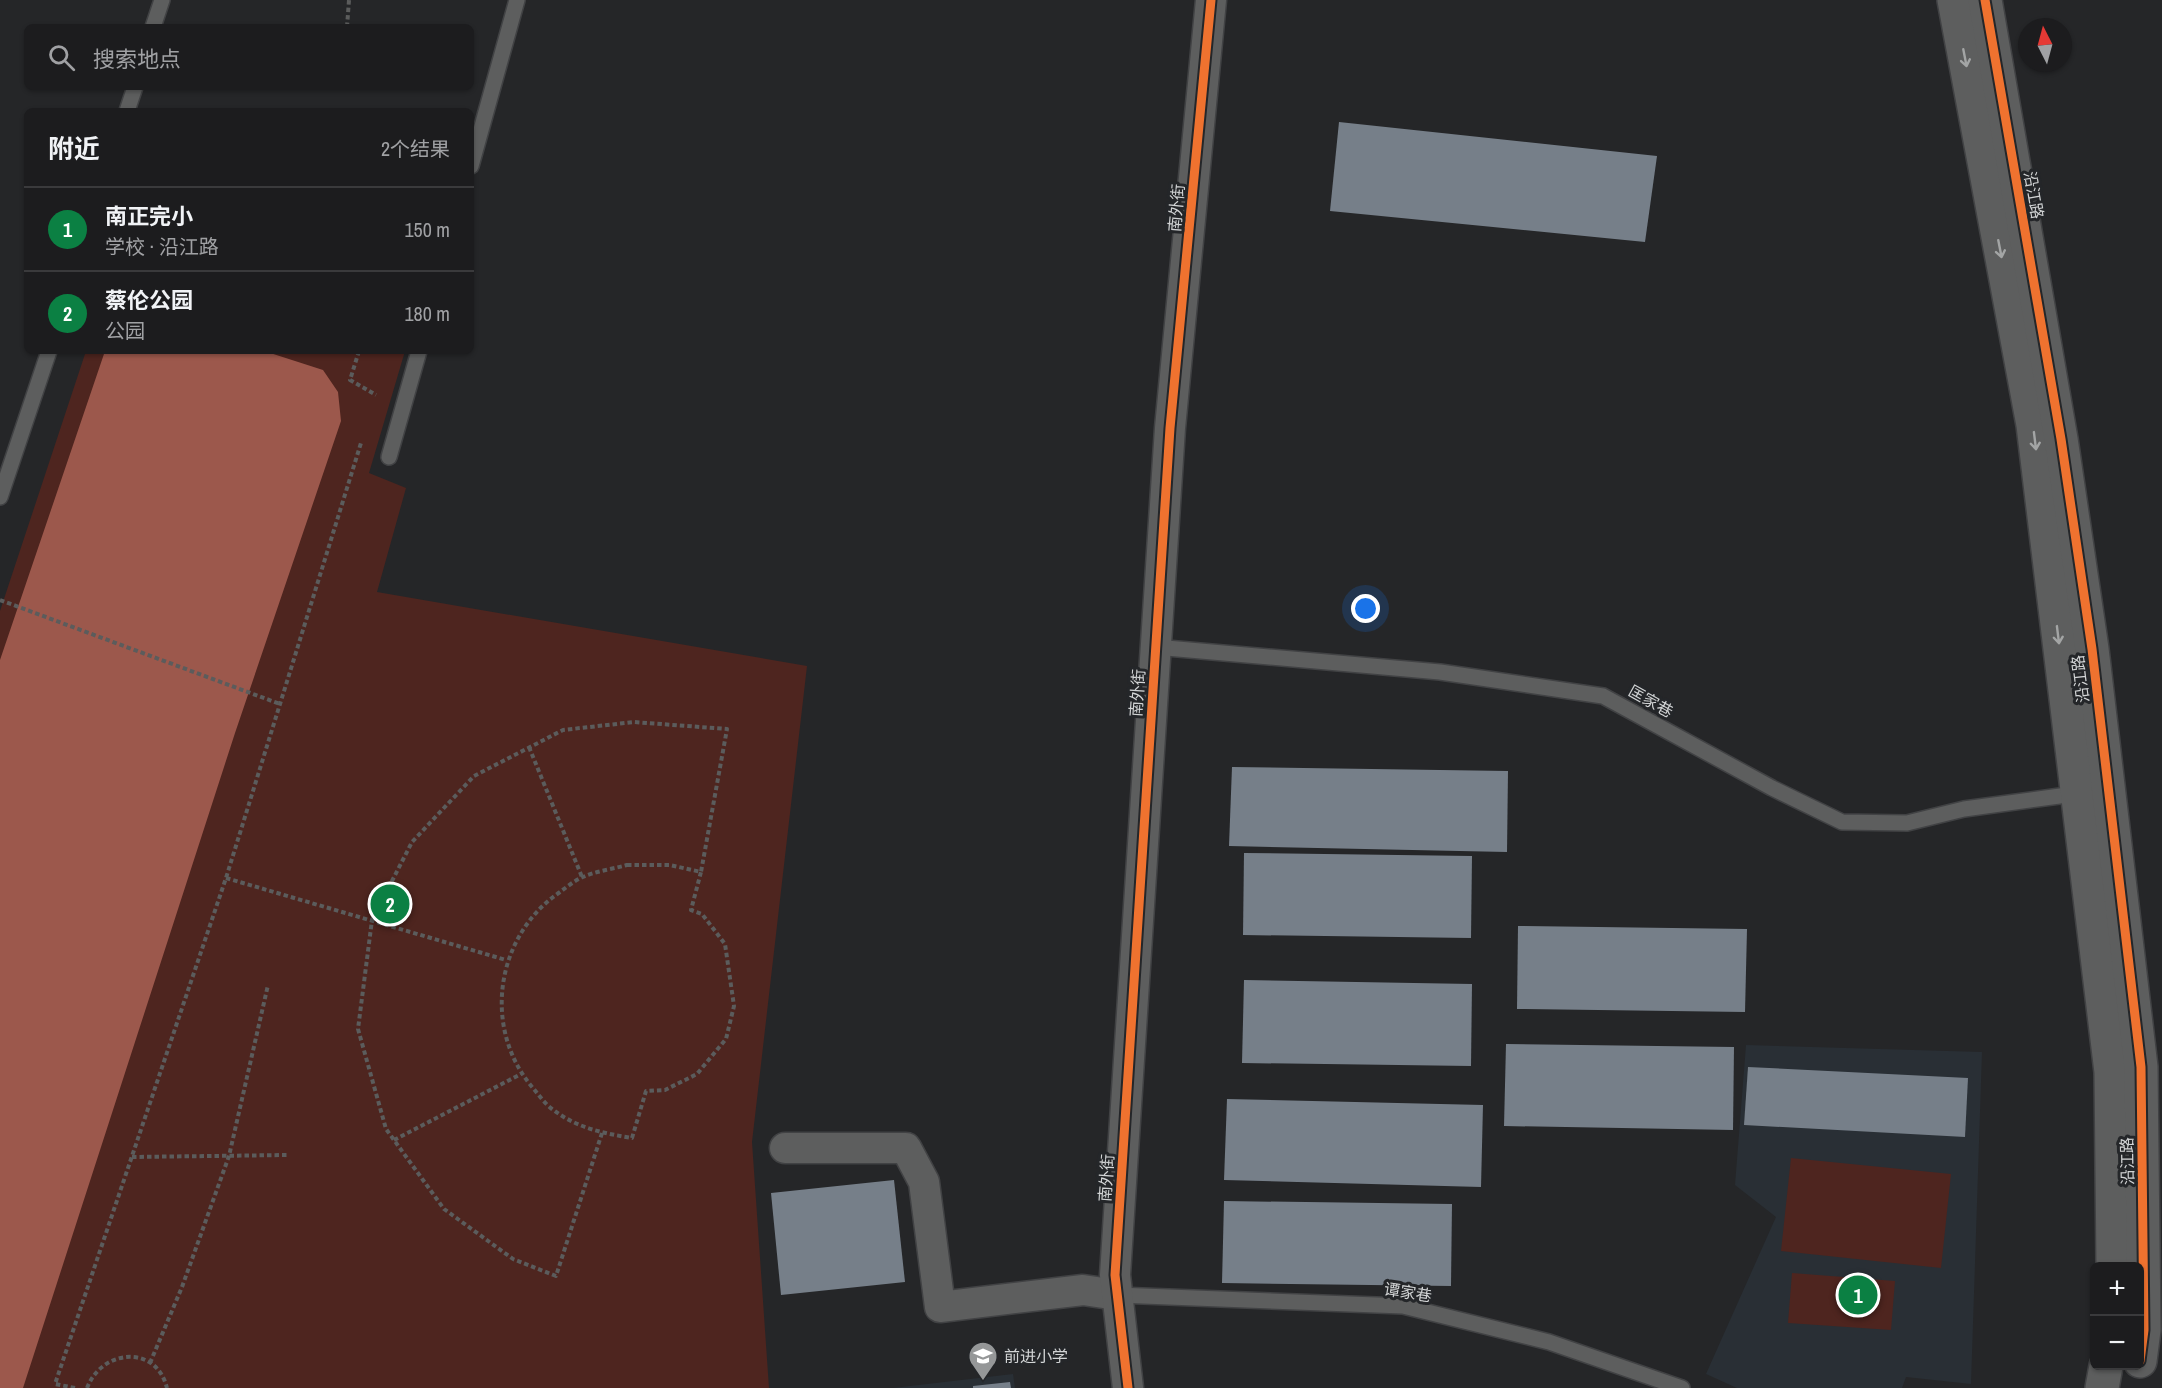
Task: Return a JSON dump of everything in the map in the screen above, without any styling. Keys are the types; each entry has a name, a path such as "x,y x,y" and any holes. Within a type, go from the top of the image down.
{"street":[{"name":"南外街","path":"1128,1388 1115,1275 1170,428 1211,0"},
{"name":"沿江路","path":"1954,0 2033,425 2111,1072 2113,1262"},
{"name":"沿江路","path":"1985,0 2061,439 2092,649 2141,1067 2144,1316"},
{"path":"785,1148 906,1148 924,1182 940,1307 1083,1290 1117,1295"},
{"path":"2102,1388 2105,1370"},
{"path":"2135,1388 2138,1370"}],"lane":[{"path":"154,24 162,0"},
{"path":"474,155 517,0"},
{"path":"128,108 134,90"},
{"path":"0,497 48,354"},
{"path":"389,457 418,354"},
{"name":"匡家巷","path":"1155,647 1440,672 1603,696 1772,788 1842,822 1907,823 1964,809 2077,794 2108,787"},
{"name":"谭家巷","path":"1117,1295 1403,1306 1549,1342 1682,1388"}],"path":[{"path":"347,24 349,0"},
{"path":"359,354 350,380 376,394 373,405"},
{"path":"75,1388 55,1384 226,878 363,438"},
{"path":"0,600 280,704"},
{"path":"602,1133 556,1276 513,1259 444,1209 386,1130 358,1029 372,921 412,842 474,777 563,730 634,722 727,729 701,872 691,910 702,914 725,944 734,1006 726,1039 697,1074 665,1090 646,1091 632,1138 602,1133 589,1131 551,1108 521,1074 503,1032 501,985 506,960 515,940 543,903 582,877 627,865 670,865 701,872"},
{"path":"530,747 582,877"},
{"path":"226,878 506,960"},
{"path":"150,1363 182,1287 229,1156 268,985"},
{"path":"394,1140 521,1074"},
{"path":"132,1157 287,1155"},
{"path":"87,1388 100,1367 124,1356 150,1363 160,1372 167,1388"}],"shaded area":[{"path":"85,354 404,354 369,473 406,488 377,592 807,666 752,1142 769,1388 0,1388 0,611"},
{"path":"104,354 273,354 323,370 338,392 341,421 235,733 23,1388 0,1388 0,660"},
{"path":"1746,1045 1982,1052 1971,1384 1906,1377 1902,1388 1737,1388 1706,1374 1776,1217 1735,1185"},
{"path":"1791,1158 1951,1174 1941,1268 1781,1251"},
{"path":"1792,1273 1895,1281 1891,1330 1788,1323"},
{"name":"前进小学","path":"1013,1374 1015,1388 893,1388"}],"building":[{"path":"1339,122 1657,156 1645,242 1330,211"},
{"path":"1232,767 1508,771 1507,852 1229,846"},
{"path":"1244,853 1472,856 1471,938 1243,935"},
{"path":"1518,926 1747,929 1745,1012 1517,1009"},
{"path":"1244,980 1472,984 1471,1066 1242,1063"},
{"path":"1506,1044 1734,1047 1733,1130 1504,1126"},
{"path":"1748,1067 1968,1078 1965,1137 1744,1125"},
{"path":"1227,1099 1483,1105 1481,1187 1224,1180"},
{"path":"894,1180 905,1282 781,1295 771,1193"},
{"path":"1224,1201 1452,1204 1451,1286 1222,1283"},
{"path":"1010,1382 1011,1388 973,1388 973,1386"}],"cycle path":[{"path":"1128,1388 1115,1275 1170,428 1211,0"},
{"path":"1985,0 2061,439 2092,649 2141,1067 2144,1316"}],"place":[{"name":"蔡伦公园","path":"390,904"},
{"name":"南正完小","path":"1858,1295"},
{"name":"前进小学","path":"983,1382"}]}
